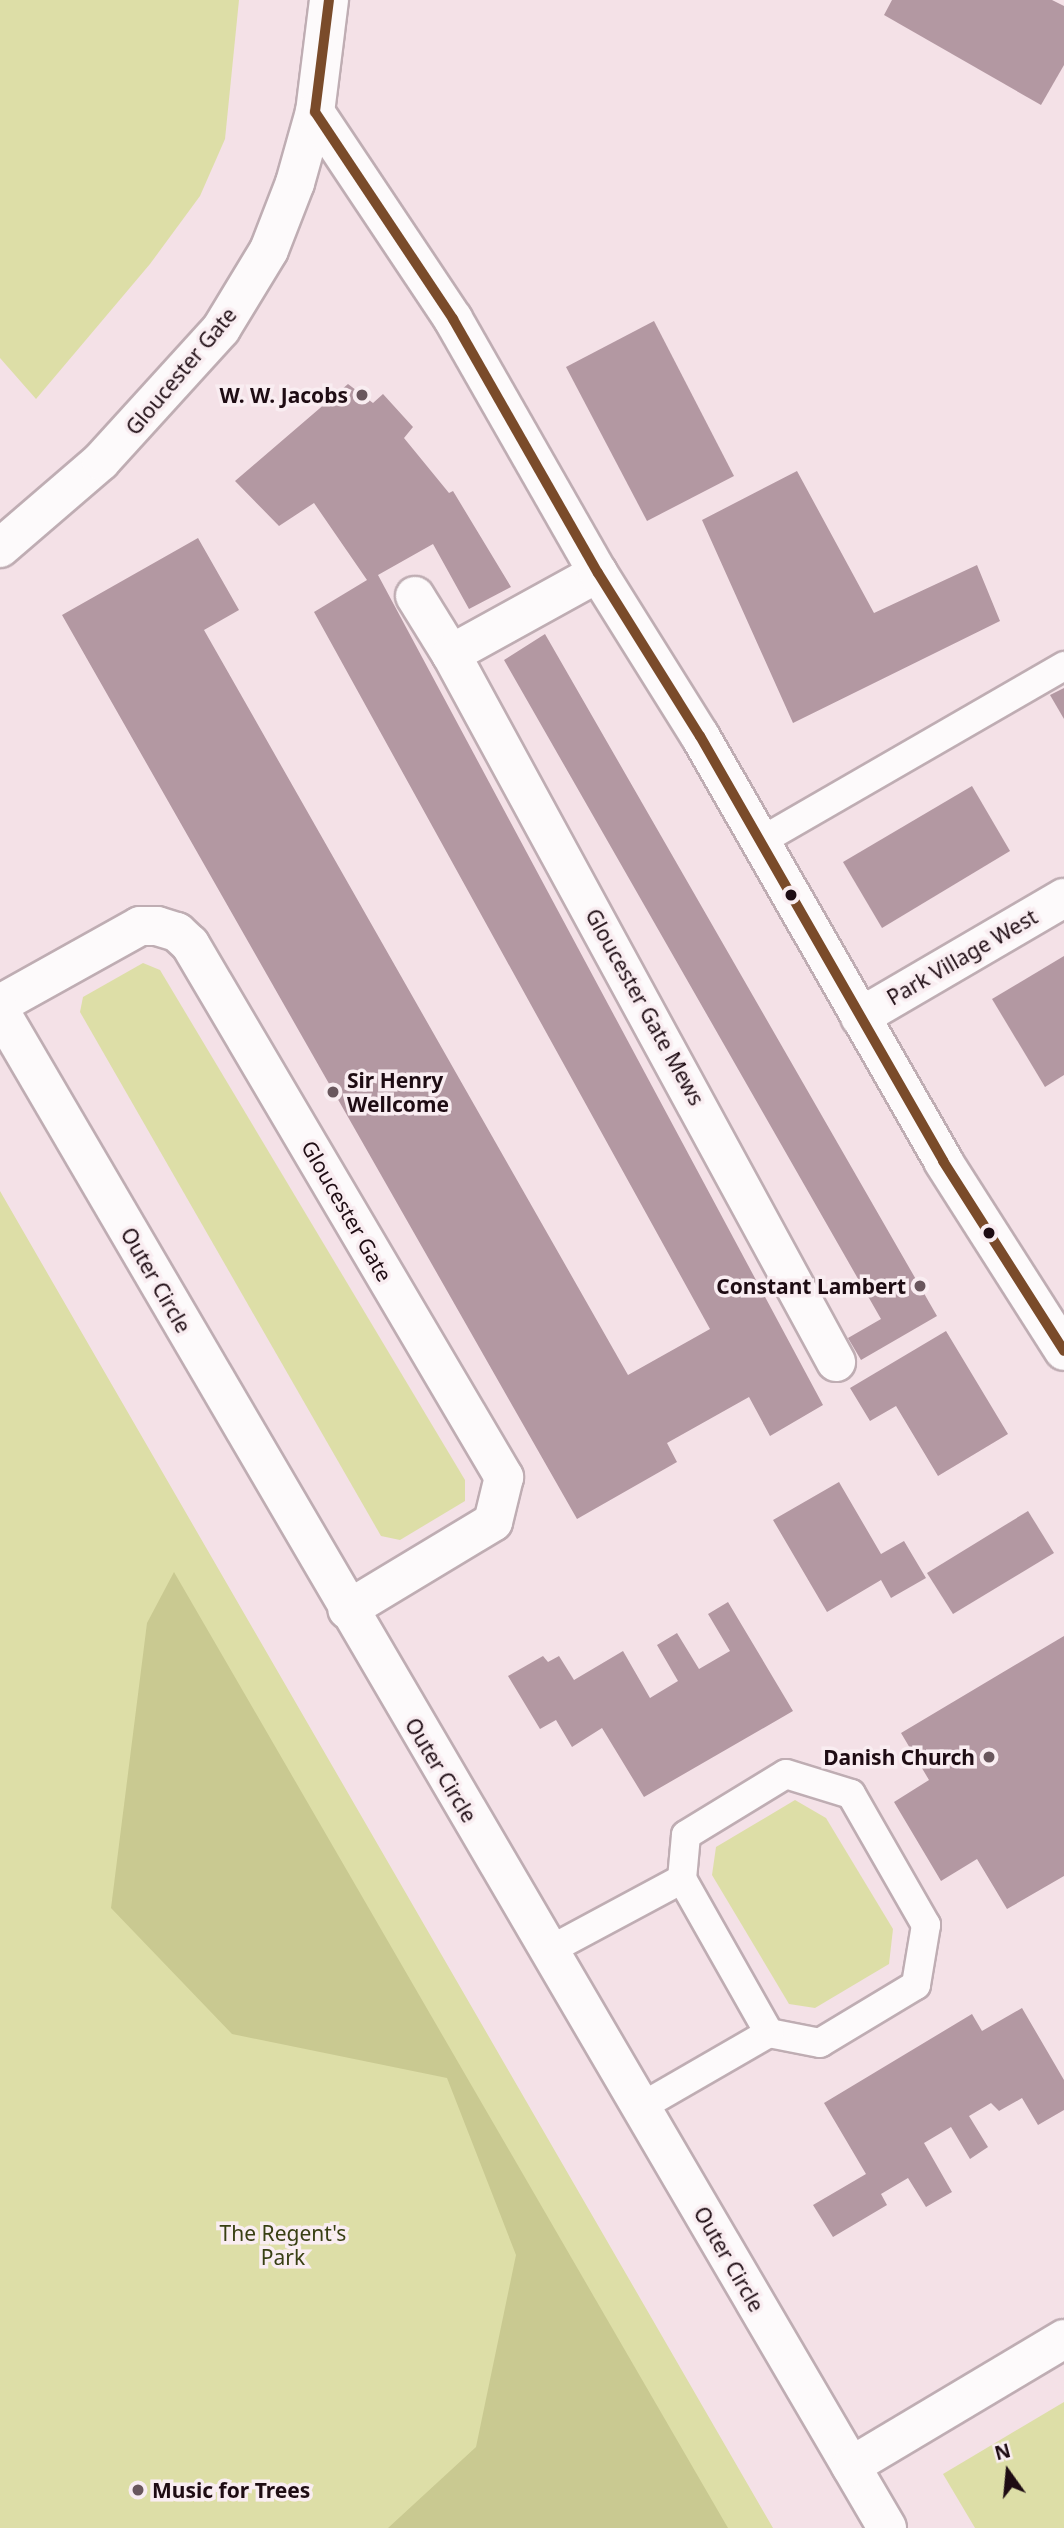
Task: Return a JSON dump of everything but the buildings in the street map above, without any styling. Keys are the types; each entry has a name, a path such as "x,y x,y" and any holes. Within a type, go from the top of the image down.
{"street":[{"name":"Gloucester Gate","path":"0,548 101,461 221,329 269,250 295,183 315,112 329,0"},
{"path":"315,112 453,319 598,573 761,841 985,1231 1064,1352"},
{"path":"451,654 598,573"},
{"name":"Gloucester Gate Mews","path":"415,596 451,654 836,1362"},
{"name":"Park Village West","path":"860,1017 1064,898"},
{"name":"Gloucester Gate","path":"0,1004 140,926 157,926 190,944 504,1477 493,1522 347,1611"},
{"name":"Outer Circle","path":"0,1011 347,1611 887,2528"},
{"path":"850,2466 1064,2339"}],"lane":[{"path":"761,841 1064,666"},
{"path":"639,2108 769,2033 820,2043 916,1985 926,1925 851,1794 786,1774 686,1835 682,1879 769,2033"},
{"path":"548,1951 682,1879"}],"green space":[{"path":"0,0 239,0 225,139 200,196 150,264 36,399 0,358"},
{"path":"143,963 160,970 465,1480 465,1501 400,1540 381,1536 80,1012 83,997"},
{"name":"The Regent's Park","path":"0,1191 60,1295 773,2528 0,2528"},
{"path":"174,1572 728,2528 388,2528 476,2447 516,2255 447,2078 232,2034 111,1908 147,1623"},
{"path":"795,1800 826,1818 893,1929 889,1964 815,2008 789,2004 712,1875 716,1847"},
{"path":"1064,2402 1064,2528 975,2528 943,2474"}],"transit line":[{"path":"315,112 329,0"},
{"path":"315,112 453,319 598,573 700,736 943,1161 1064,1351"}],"place":[{"name":"W. W. Jacobs","path":"362,395"},
{"name":"Sir Henry Wellcome","path":"333,1092"},
{"name":"Constant Lambert","path":"920,1286"},
{"name":"Danish Church","path":"989,1757"},
{"name":"Music for Trees","path":"138,2490"}]}
